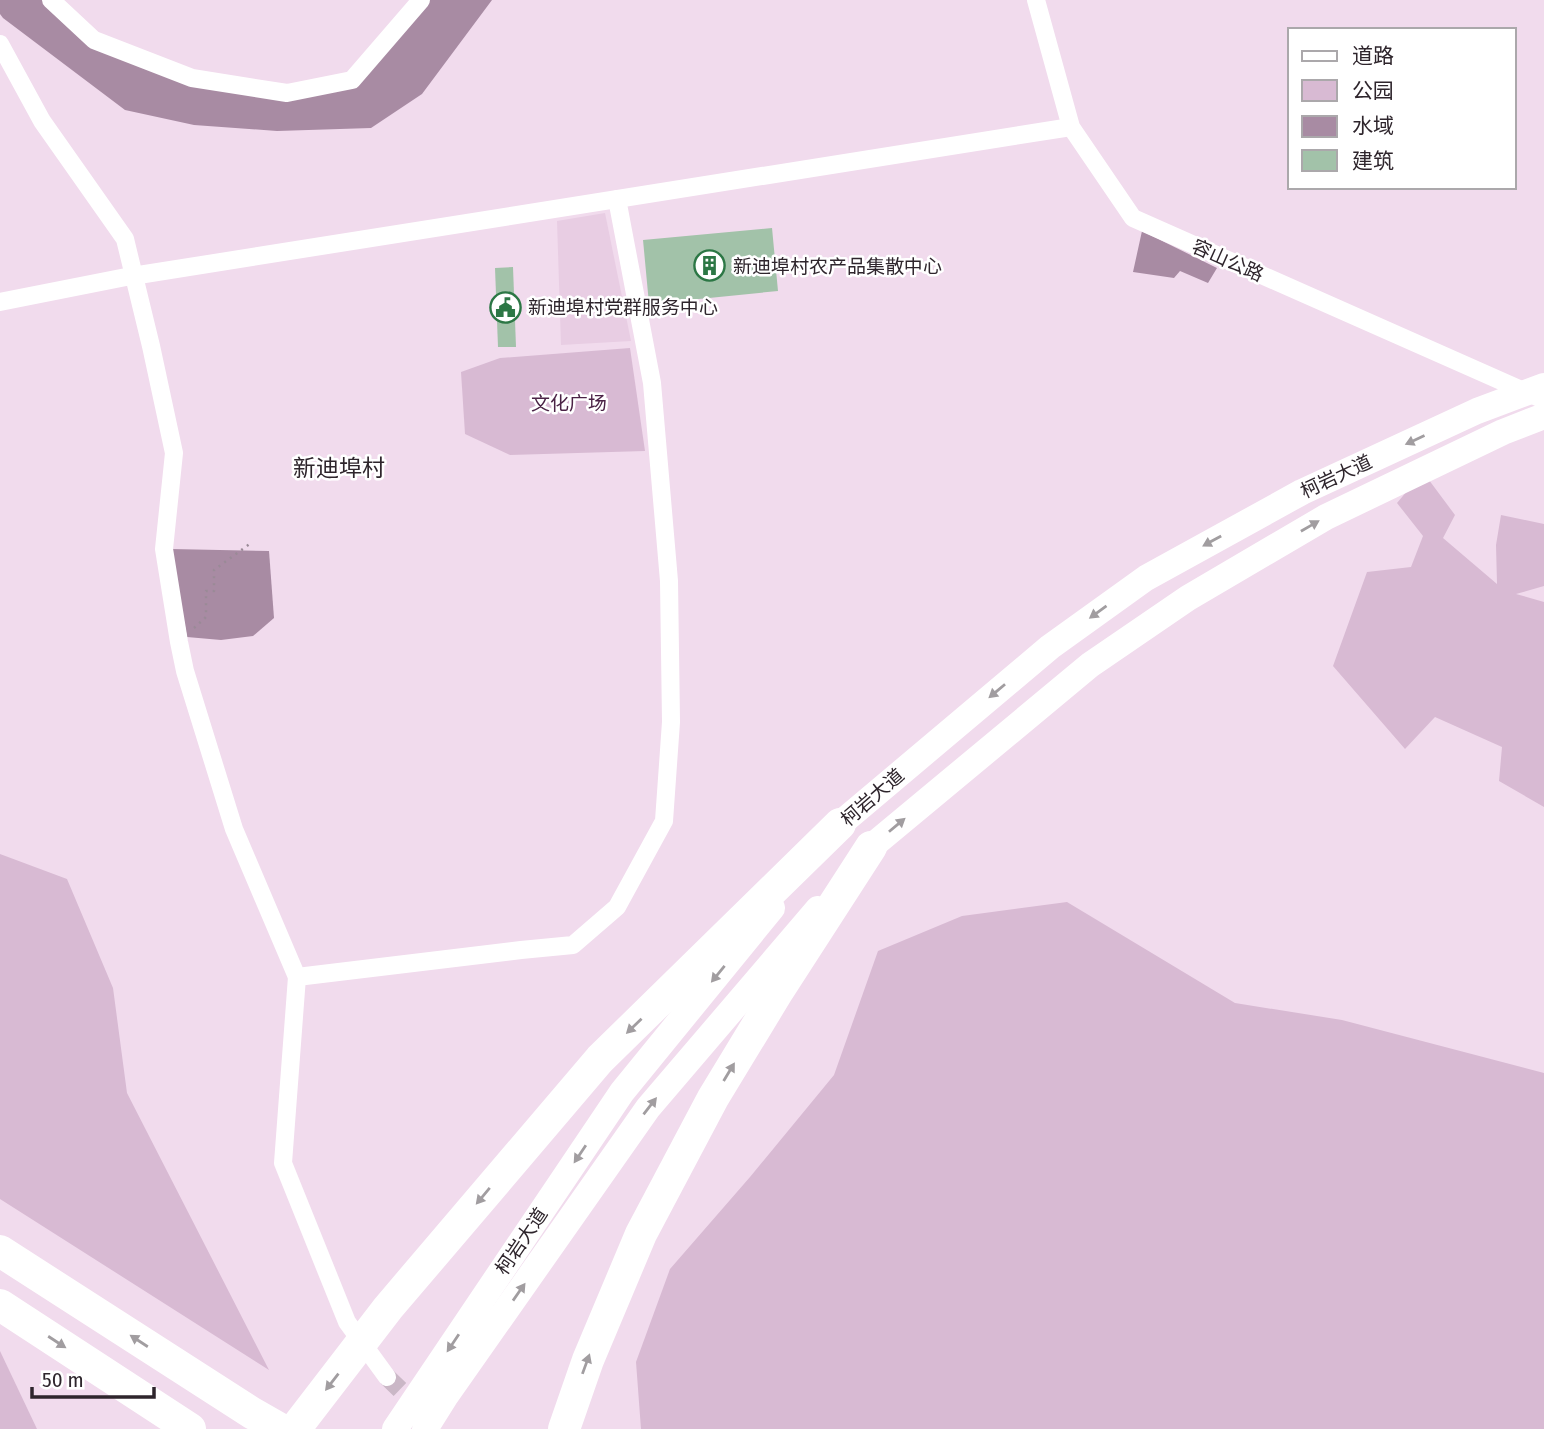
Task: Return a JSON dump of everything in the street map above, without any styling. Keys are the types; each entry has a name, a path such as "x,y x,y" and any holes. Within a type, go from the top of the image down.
{"highway":[{"path":"295,1429 388,1308 600,1059 840,824"},
{"path":"564,1429 587,1360 641,1234 713,1098 871,847"},
{"path":"1,1252 280,1429"},
{"path":"0,1305 190,1429"}],"main road":[{"name":"柯岩大道","path":"395,1429 622,1092 840,824 1050,647 1146,578 1301,492 1477,411 1544,386"},
{"name":"柯岩大道","path":"425,1429 648,1108 871,847 1090,664 1188,598 1326,517 1503,432 1544,416"}],"street":[{"path":"51,0 94,40 106,45 192,78 287,93 352,80 421,0"},
{"name":"容山公路","path":"1036,0 1071,127 1133,218 1544,400"},
{"path":"0,44 42,121 125,239 174,453 164,549 185,671 234,829 297,977 283,1163 347,1322 387,1377"},
{"path":"0,302 134,276 1071,127"},
{"path":"297,977 573,945 617,907 664,821 671,722 669,581 652,383 617,199"}],"path":[{"path":"179,642 206,617 206,591 214,591 214,570 251,543"}],"shaded area":[{"path":"605,213 631,341 561,345 557,221"}],"green space":[{"name":"文化广场","path":"630,348 645,451 510,455 465,434 461,372 500,358"},
{"path":"1423,472 1455,515 1443,538 1497,584 1496,545 1501,515 1544,524 1544,586 1516,594 1544,602 1544,807 1499,781 1502,747 1435,717 1405,749 1333,666 1367,572 1411,567 1423,536 1397,503"},
{"path":"0,854 67,879 113,988 127,1093 269,1370 0,1199"},
{"path":"1067,902 1235,1003 1342,1020 1544,1073 1544,1429 641,1429 636,1362 670,1269 834,1075 878,951 962,916"},
{"path":"0,1351 37,1429 0,1429"}],"water":[{"path":"0,0 42,0 90,41 285,96 354,83 426,0 492,0 422,94 371,128 277,131 194,125 125,110 3,18 0,14"},
{"path":"1142,231 1217,268 1208,283 1180,271 1174,278 1133,272"},
{"path":"171,549 269,551 274,618 253,636 221,640 187,637"}],"building":[{"name":"新迪埠村农产品集散中心","path":"772,228 778,291 649,304 643,240"},
{"name":"新迪埠村党群服务中心","path":"513,267 516,347 498,347 495,268"}],"tunnel":[{"path":"387,1377 420,1409"}],"place":[{"name":"新迪埠村农产品集散中心","path":"710,266"},
{"name":"新迪埠村党群服务中心","path":"505,307"}],"district":[{"name":"新迪埠村","path":"339,468"}]}
